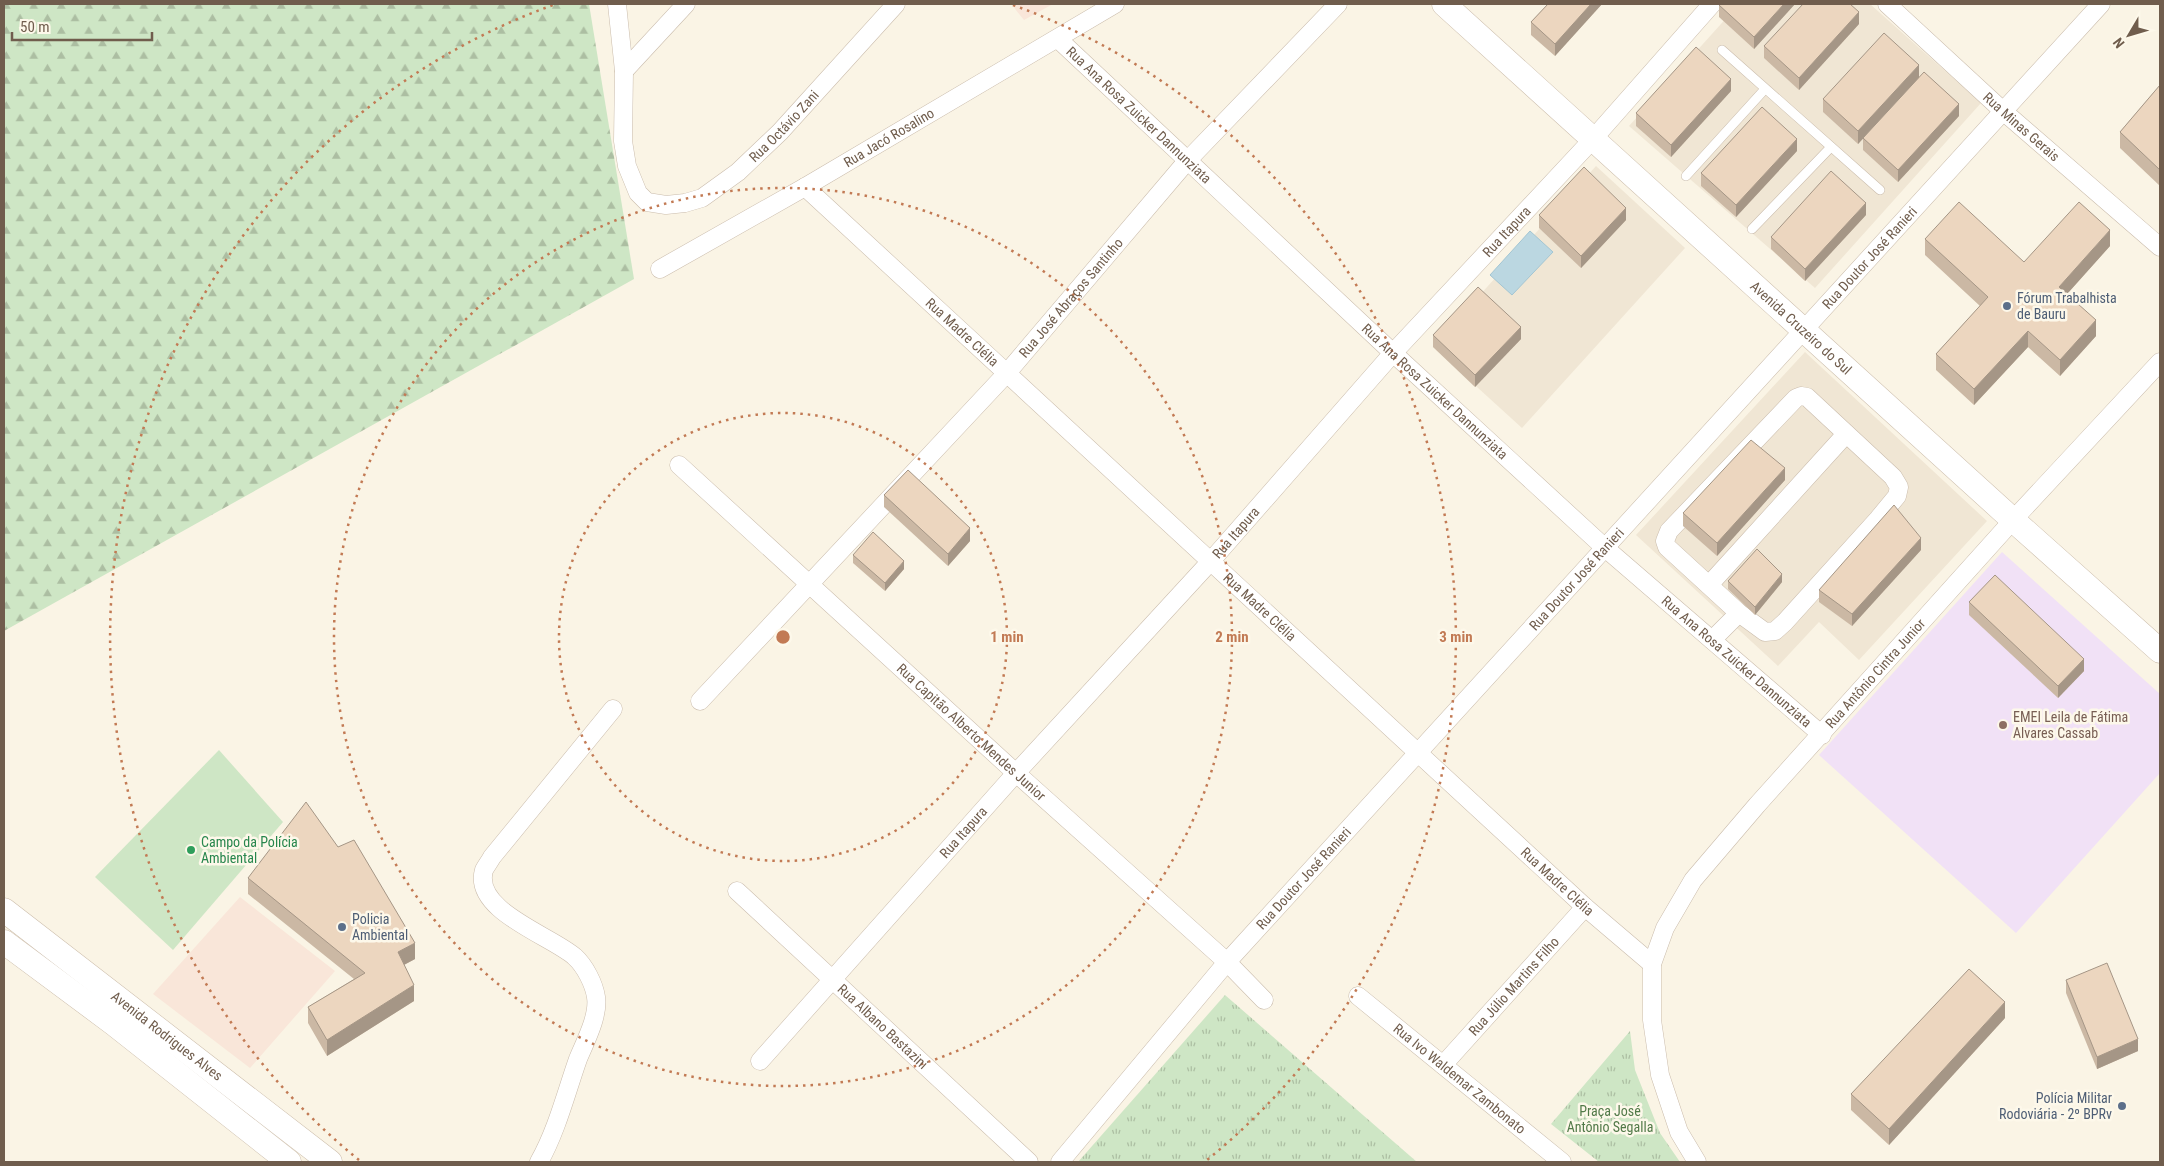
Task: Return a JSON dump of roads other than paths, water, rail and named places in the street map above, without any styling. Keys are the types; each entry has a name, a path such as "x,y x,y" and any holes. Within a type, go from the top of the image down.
{"street":[{"path":"618,4 624,71"},
{"path":"624,71 686,4"},
{"name":"Rua Octávio Zani","path":"624,71 623,141 632,183 646,202 666,205 685,204 702,198 720,186 780,132 896,4"},
{"name":"Rua Jacó Rosalino","path":"660,269 804,187 1115,4"},
{"name":"Rua José Abraços Santinho","path":"700,701 1006,374 1187,161 1338,4"},
{"name":"Avenida Cruzeiro do Sul","path":"1444,4 2160,651"},
{"name":"Rua Itapura","path":"760,1061 1016,773 1210,562 1393,353 1593,139 1712,4"},
{"name":"Rua Minas Gerais","path":"1887,4 2003,111 2160,247"},
{"name":"Rua Doutor José Ranieri","path":"1060,1162 1227,962 2101,4"},
{"name":"Rua Ana Rosa Zuicker Dannunziata","path":"1058,39 1393,353 1604,547 1822,735"},
{"name":"Rua Madre Clélia","path":"804,187 1585,908 1652,964"},
{"name":"Rua Antônio Cintra Junior","path":"1697,1162 1679,1132 1660,1075 1652,1020 1652,964 1666,928 1693,880 1757,805 1822,735 2013,520 2160,362"},
{"path":"1801,396 1807,397 1893,477 1898,487 1897,496 1786,622 1775,631 1765,632 1739,613 1709,585 1667,547 1665,540 1669,531 1796,398 1801,396"},
{"path":"1709,585 1846,434"},
{"name":"Rua Capitão Alberto Mendes Junior","path":"679,465 1016,773 1227,962 1264,1000"},
{"path":"1712,640 1739,613"},
{"path":"539,1162 591,1028 596,998 591,980 575,958 516,921 500,909 489,897 484,886 484,870 492,857 613,709"},
{"name":"Rua Albano Bastazini","path":"737,891 1029,1162"},
{"name":"Rua Júlio Martins Filho","path":"1443,1065 1585,908"},
{"name":"Avenida Rodrigues Alves","path":"4,910 330,1162"},
{"name":"Avenida Rodrigues Alves","path":"4,942 113,1023 289,1162"},
{"name":"Rua Ivo Waldemar Zambonato","path":"1358,996 1562,1162"}],"lane":[{"path":"1722,50 1880,190"},
{"path":"1686,176 1765,89"},
{"path":"1752,229 1831,147"}],"water":[{"path":"1530,231 1553,252 1512,295 1490,275"}],"place":[{"name":"Fórum Trabalhista de Bauru","path":"2007,306"},
{"name":"EMEI Leila de Fátima Alvares Cassab","path":"2003,725"},
{"name":"Campo da Polícia Ambiental","path":"191,850"},
{"name":"Policia Ambiental","path":"342,927"},
{"name":"Polícia Militar Rodoviária - 2º BPRv","path":"2122,1106"}],"park label":[{"name":"Praça José Antônio Segalla","path":"1610,1120"}]}
